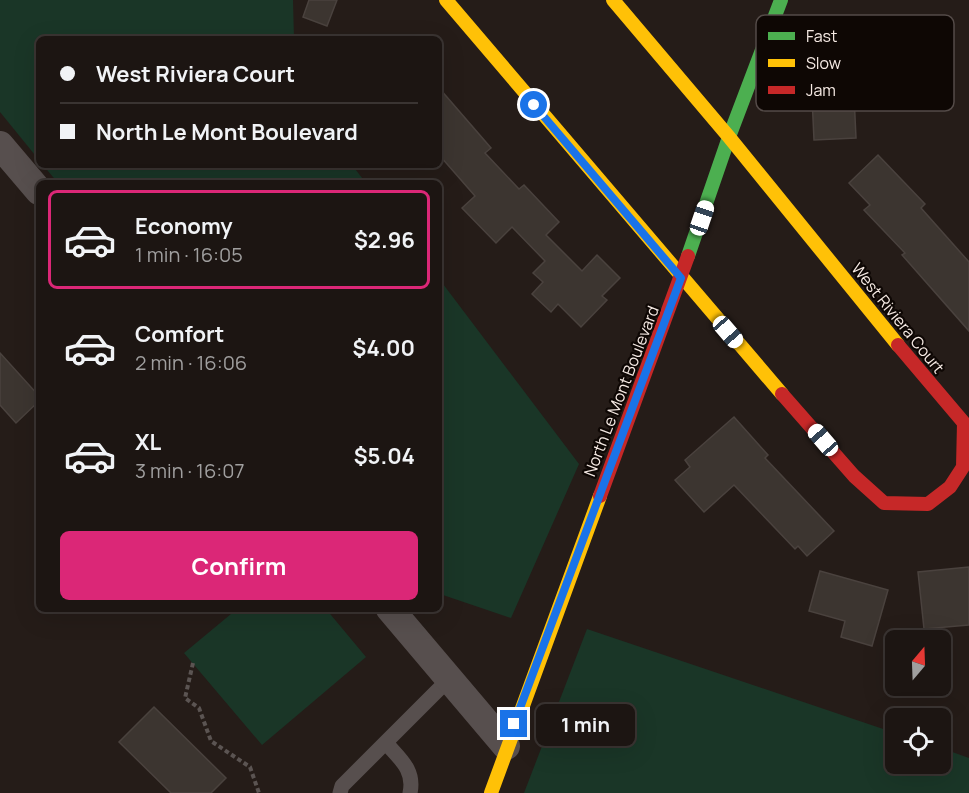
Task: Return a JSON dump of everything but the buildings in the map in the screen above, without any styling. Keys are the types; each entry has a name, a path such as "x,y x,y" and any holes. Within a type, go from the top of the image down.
{"street":[{"name":"West Riviera Court","path":"446,0 681,278 854,476 884,503 928,504 950,487 963,466 964,423 934,390 729,137 613,0"},
{"name":"North Le Mont Boulevard","path":"775,15 781,0"},
{"name":"North Le Mont Boulevard","path":"491,793 506,746 681,278 756,66"},
{"path":"0,145 36,187"},
{"path":"393,612 506,746"}],"lane":[{"path":"340,793 342,786 449,679"},
{"path":"386,743 407,766 412,781 410,793"}],"path":[{"path":"193,663 185,698 199,708 211,741 250,767 259,793"}],"green space":[{"path":"0,0 293,0 294,36 36,36 36,156 0,112"},
{"path":"46,168 354,168 364,180 56,180"},
{"path":"442,283 579,464 511,618 442,595"},
{"path":"233,612 328,612 366,657 262,745 184,653"},
{"path":"587,629 885,730 885,774 951,774 951,752 969,758 969,793 524,793"}],"traffic: fast":[{"path":"775,15 781,0"},
{"path":"688,256 756,66"}],"traffic: slow":[{"path":"446,0 782,394"},
{"path":"613,0 729,137 898,345"},
{"path":"491,793 600,496"}],"traffic: jam":[{"path":"600,496 688,256"},
{"path":"782,394 854,476 884,503 928,504 950,487 963,467 964,423 898,345"}],"route":[{"path":"514,724 681,278 534,105"}]}
